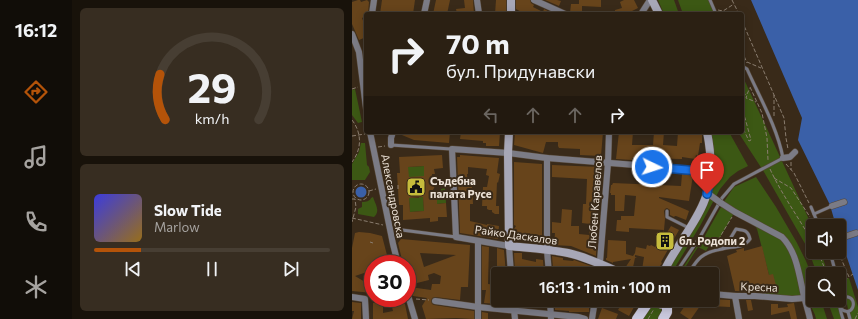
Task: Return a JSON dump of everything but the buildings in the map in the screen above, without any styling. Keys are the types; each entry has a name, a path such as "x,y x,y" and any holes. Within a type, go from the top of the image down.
{"main road":[{"path":"637,319 649,307"}],"street":[{"path":"372,12 374,0"},
{"path":"424,12 427,0"},
{"path":"477,0 479,12"},
{"path":"511,0 511,12"},
{"path":"534,0 561,12"},
{"path":"643,12 651,0 658,12"},
{"path":"352,34 359,52 364,92"},
{"name":"Александровска","path":"370,134 395,255"},
{"path":"391,145 392,134"},
{"path":"509,134 509,246 510,267"},
{"name":"Любен Каравелов","path":"600,267 609,134"},
{"path":"666,267 709,194 711,154 708,134"},
{"path":"456,237 452,149 711,172"},
{"path":"783,158 790,157 795,152"},
{"path":"548,158 547,250 548,267"},
{"path":"709,194 735,212 782,237 787,242 794,257 800,277 810,319"},
{"path":"832,206 844,202"},
{"path":"846,236 856,233"},
{"name":"Райко Даскалов","path":"456,237 571,254 607,267"},
{"path":"478,241 478,319"},
{"name":"Кресна","path":"719,295 792,299 804,298"},
{"path":"735,296 739,319"},
{"path":"352,297 364,299"},
{"path":"435,301 551,317 578,317 585,319"},
{"path":"365,307 366,319"},
{"path":"411,307 415,319"},
{"path":"514,307 515,319"},
{"path":"550,307 551,317"},
{"path":"592,319 594,307"}],"lane":[{"path":"710,0 715,12"},
{"path":"680,267 700,237 722,198 734,184 783,158 780,144 763,104 747,69 744,67"},
{"path":"391,145 452,149"},
{"path":"814,214 832,206"},
{"path":"811,208 816,219"},
{"path":"667,211 667,217 689,228"},
{"path":"693,267 702,256 747,243 750,239 749,234 745,230 736,229 727,244 722,249"},
{"name":"Райко Даскалов","path":"402,230 456,237"},
{"path":"846,297 849,297 854,302 854,307 848,312"},
{"path":"841,309 848,312"},
{"path":"841,309 843,319"},
{"path":"848,312 850,319"}],"path":[{"path":"732,0 738,12"},
{"path":"714,9 723,10 734,4"},
{"path":"744,27 784,118 791,170"},
{"path":"747,62 762,68"},
{"path":"754,84 746,95 746,98 763,104"},
{"path":"774,95 774,121"},
{"path":"744,116 751,140 749,141 744,130"},
{"path":"352,120 356,126 360,140 359,150 352,162"},
{"path":"352,136 364,134"},
{"path":"373,147 391,145"},
{"path":"783,158 787,166 794,173 811,208"},
{"path":"774,178 791,188 812,219"},
{"path":"358,184 363,184 369,191 369,195 364,200 355,199 352,192 353,187 358,184"},
{"path":"398,185 398,191"},
{"path":"369,191 381,188"},
{"path":"352,199 355,199 356,207 352,222"},
{"path":"715,245 735,212"},
{"path":"352,219 389,227"},
{"path":"371,246 372,242"},
{"path":"841,259 849,277"},
{"path":"846,279 853,274"},
{"path":"416,300 435,301"},
{"path":"648,319 652,307"},
{"path":"855,319 858,312"}],"green space":[{"path":"658,0 674,0 678,12 663,12"},
{"path":"678,0 709,0 714,12 682,12"},
{"path":"744,79 809,219 806,219 806,246 764,172 739,134 744,134"},
{"path":"355,89 362,122 358,123 352,115 352,90"},
{"path":"710,134 730,134 748,166 730,177 720,189 675,267 670,267 712,185 715,171 720,176 716,164"},
{"path":"361,143 365,143 367,165 370,172 365,180 352,180 352,164 359,152"},
{"path":"424,166 424,180 419,177 408,177 408,167"},
{"path":"756,177 776,207 797,243 808,267 806,267 806,295 804,291 804,298 758,294 776,289 769,275 757,229 755,226 734,213 714,248 709,246 706,251 698,247 685,267 682,267 701,240 702,241 734,187"},
{"path":"445,188 446,203 437,204 437,198 441,198 441,189"},
{"path":"419,194 423,194 424,211 410,212 409,198 419,198"},
{"path":"373,197 377,207 376,215 374,217 358,214 358,209 362,207 362,202 368,201"},
{"path":"812,259 823,259 826,267 814,267"},
{"path":"846,278 849,278 858,307 858,319 850,319 846,299"},
{"path":"648,307 661,307 662,314 659,319 640,319"},
{"path":"811,307 823,307 827,319 816,319"},
{"path":"830,307 838,307 842,319 834,319"}],"water":[{"path":"751,0 858,0 858,290 846,255 846,219 834,219 830,205 798,140 802,118"},
{"path":"361,186 365,188 367,192 365,196 361,198 357,196 355,192 357,188"}],"place":[{"name":"Съдебна палата Русе","path":"416,187"},
{"name":"бл. Родопи 2","path":"665,241"}],"route":[{"path":"652,167 711,172 707,194"}]}
